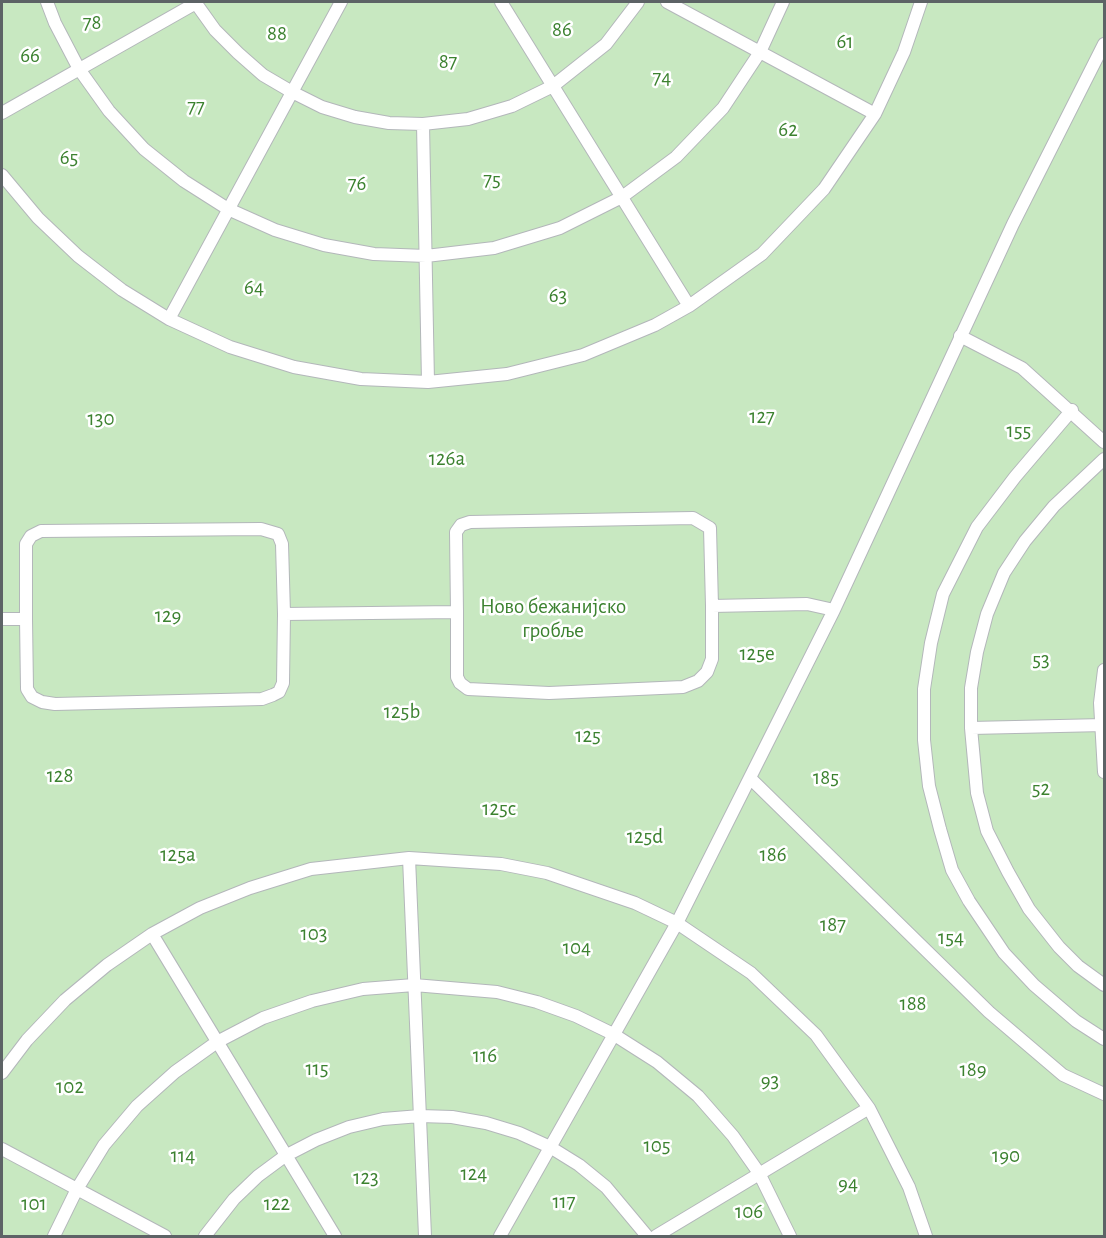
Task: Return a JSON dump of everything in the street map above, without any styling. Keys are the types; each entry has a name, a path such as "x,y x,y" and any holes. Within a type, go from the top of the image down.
{"lane":[{"path":"47,2 55,23 79,69 110,111 144,149 184,182 228,209 275,230 324,245 374,254 426,256 494,248 560,228 622,197 676,157 723,108 760,52 783,2"},
{"path":"2,113 195,2 215,30 263,75 322,107 355,117 389,123 423,124 468,119 512,106 553,86 606,44 638,2"},
{"path":"169,319 341,2"},
{"path":"501,2 689,306"},
{"path":"667,2 875,114"},
{"path":"2,175 38,218 78,256 122,290 169,319 230,347 294,367 361,379 428,382 507,374 564,361 619,342 689,306 762,254 824,189 875,114 904,52 921,2"},
{"path":"500,1236 676,923 750,778 834,610 1013,224 1104,44"},
{"path":"423,124 428,382"},
{"path":"960,336 1022,368 1072,410 1104,442"},
{"path":"1072,410 984,518 943,594 931,643 924,689 924,740 929,786 940,829 952,870 969,901 1004,952 1034,985 1076,1021 1104,1039"},
{"path":"1104,459 1054,506 1025,541 1005,573 987,614 977,652 971,688 970,728 977,793 987,831 997,852 1029,909 1043,928 1078,966 1104,985"},
{"path":"693,518 710,528 712,606 712,659 707,672 699,681 683,687 549,693 468,689 460,683 457,677 456,532 461,525 482,522 693,518"},
{"path":"41,531 270,531 278,534 282,544 284,614 283,683 279,692 262,699 55,704 32,697 27,689 26,544 31,536 41,531"},
{"path":"712,606 807,604 834,610"},
{"path":"284,614 457,612"},
{"path":"2,619 26,619"},
{"path":"1104,670 1102,725 1104,772"},
{"path":"970,728 1102,725"},
{"path":"750,778 989,1012 1063,1075 1104,1094"},
{"path":"409,858 425,1236"},
{"path":"2,1073 27,1040 65,1000 107,965 152,934 220,900 311,868 409,858 501,864 547,873 635,903 676,923 733,960 785,1003 823,1044 870,1108 909,1187 926,1236"},
{"path":"152,934 335,1236"},
{"path":"54,1236 77,1189 104,1145 137,1106 175,1072 217,1042 263,1018 312,1001 363,990 414,985 456,986 507,994 576,1016 613,1034 657,1062 698,1096 733,1136 759,1173 790,1236"},
{"path":"656,1236 870,1108"},
{"path":"205,1236 234,1199 258,1176 285,1156 349,1127 382,1119 420,1116 452,1117 486,1123 519,1133 550,1147 579,1165 606,1187 647,1236"},
{"path":"2,1149 165,1236"}],"green space":[{"name":"Ново бежанијско гробље","path":"2,2 1104,2 1104,1236 2,1236"}],"park label":[{"name":"78","path":"92,23"},
{"name":"86","path":"562,30"},
{"name":"88","path":"277,34"},
{"name":"61","path":"845,42"},
{"name":"66","path":"30,56"},
{"name":"87","path":"448,62"},
{"name":"74","path":"662,78"},
{"name":"77","path":"196,107"},
{"name":"62","path":"788,130"},
{"name":"65","path":"69,158"},
{"name":"75","path":"492,180"},
{"name":"76","path":"357,184"},
{"name":"64","path":"254,288"},
{"name":"63","path":"558,296"},
{"name":"127","path":"762,417"},
{"name":"130","path":"101,419"},
{"name":"155","path":"1019,431"},
{"name":"126a","path":"447,459"},
{"name":"129","path":"168,616"},
{"name":"125e","path":"757,654"},
{"name":"53","path":"1041,660"},
{"name":"125b","path":"402,712"},
{"name":"125","path":"588,736"},
{"name":"128","path":"60,776"},
{"name":"185","path":"826,778"},
{"name":"52","path":"1041,789"},
{"name":"125c","path":"499,809"},
{"name":"125d","path":"645,837"},
{"name":"125a","path":"178,855"},
{"name":"186","path":"773,855"},
{"name":"187","path":"833,925"},
{"name":"103","path":"314,934"},
{"name":"154","path":"951,938"},
{"name":"104","path":"577,948"},
{"name":"188","path":"913,1004"},
{"name":"116","path":"485,1056"},
{"name":"115","path":"317,1069"},
{"name":"189","path":"973,1070"},
{"name":"93","path":"770,1081"},
{"name":"102","path":"70,1087"},
{"name":"105","path":"657,1146"},
{"name":"114","path":"183,1156"},
{"name":"190","path":"1006,1156"},
{"name":"124","path":"474,1174"},
{"name":"123","path":"366,1178"},
{"name":"94","path":"848,1184"},
{"name":"117","path":"564,1202"},
{"name":"101","path":"34,1204"},
{"name":"122","path":"277,1204"},
{"name":"106","path":"749,1212"}]}
